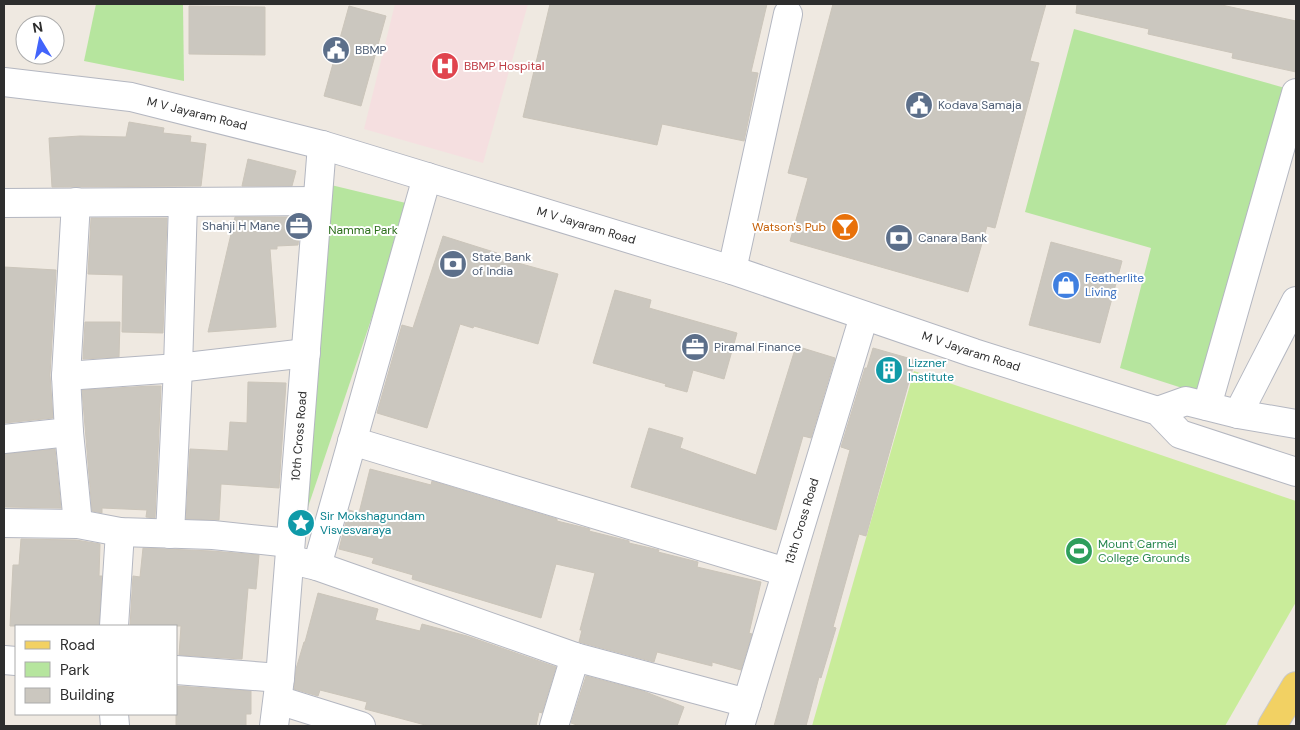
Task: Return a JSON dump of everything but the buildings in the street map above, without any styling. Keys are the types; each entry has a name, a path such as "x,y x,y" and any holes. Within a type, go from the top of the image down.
{"main road":[{"path":"1272,726 1296,686"}],"street":[{"path":"732,270 788,14"},
{"name":"M V Jayaram Road","path":"4,82 131,97 322,145 732,270 864,316 1158,411 1180,434 1296,472"},
{"path":"1207,406 1296,93"},
{"name":"10th Cross Road","path":"274,726 279,689 322,145"},
{"path":"317,566 427,177"},
{"path":"4,203 317,201"},
{"path":"76,202 66,376 69,432 78,524"},
{"path":"170,534 183,202"},
{"path":"1238,414 1296,301"},
{"name":"13th Cross Road","path":"744,714 864,316"},
{"path":"66,376 178,368 306,353"},
{"path":"1158,411 1186,401 1238,414 1296,424"},
{"path":"4,439 69,432"},
{"path":"352,441 786,572"},
{"path":"4,523 78,524 120,532 213,535 289,551 317,566 744,714"},
{"path":"114,625 120,532"},
{"path":"554,726 575,657"},
{"path":"178,670 279,689 361,726"}],"shaded area":[{"name":"BBMP Hospital","path":"395,4 528,4 483,163 364,129"}],"green space":[{"path":"96,4 183,4 184,81 84,61"},
{"path":"1074,29 1285,88 1204,395 1120,368 1151,248 1025,212"},
{"name":"Namma Park","path":"331,185 410,204 305,516"},
{"name":"Mount Carmel College Grounds","path":"914,371 1296,501 1296,602 1225,726 812,726"}],"place":[{"name":"BBMP","path":"336,50"},
{"name":"BBMP Hospital","path":"445,66"},
{"name":"Kodava Samaja","path":"919,105"},
{"name":"Shahji H Mane","path":"299,226"},
{"name":"Watson's Pub","path":"845,227"},
{"name":"Canara Bank","path":"899,238"},
{"name":"State Bank of India","path":"453,264"},
{"name":"Featherlite Living","path":"1066,285"},
{"name":"Piramal Finance","path":"695,347"},
{"name":"Lizzner Institute","path":"889,370"},
{"name":"Sir Mokshagundam Visvesvaraya","path":"301,523"},
{"name":"Mount Carmel College Grounds","path":"1079,551"}]}
